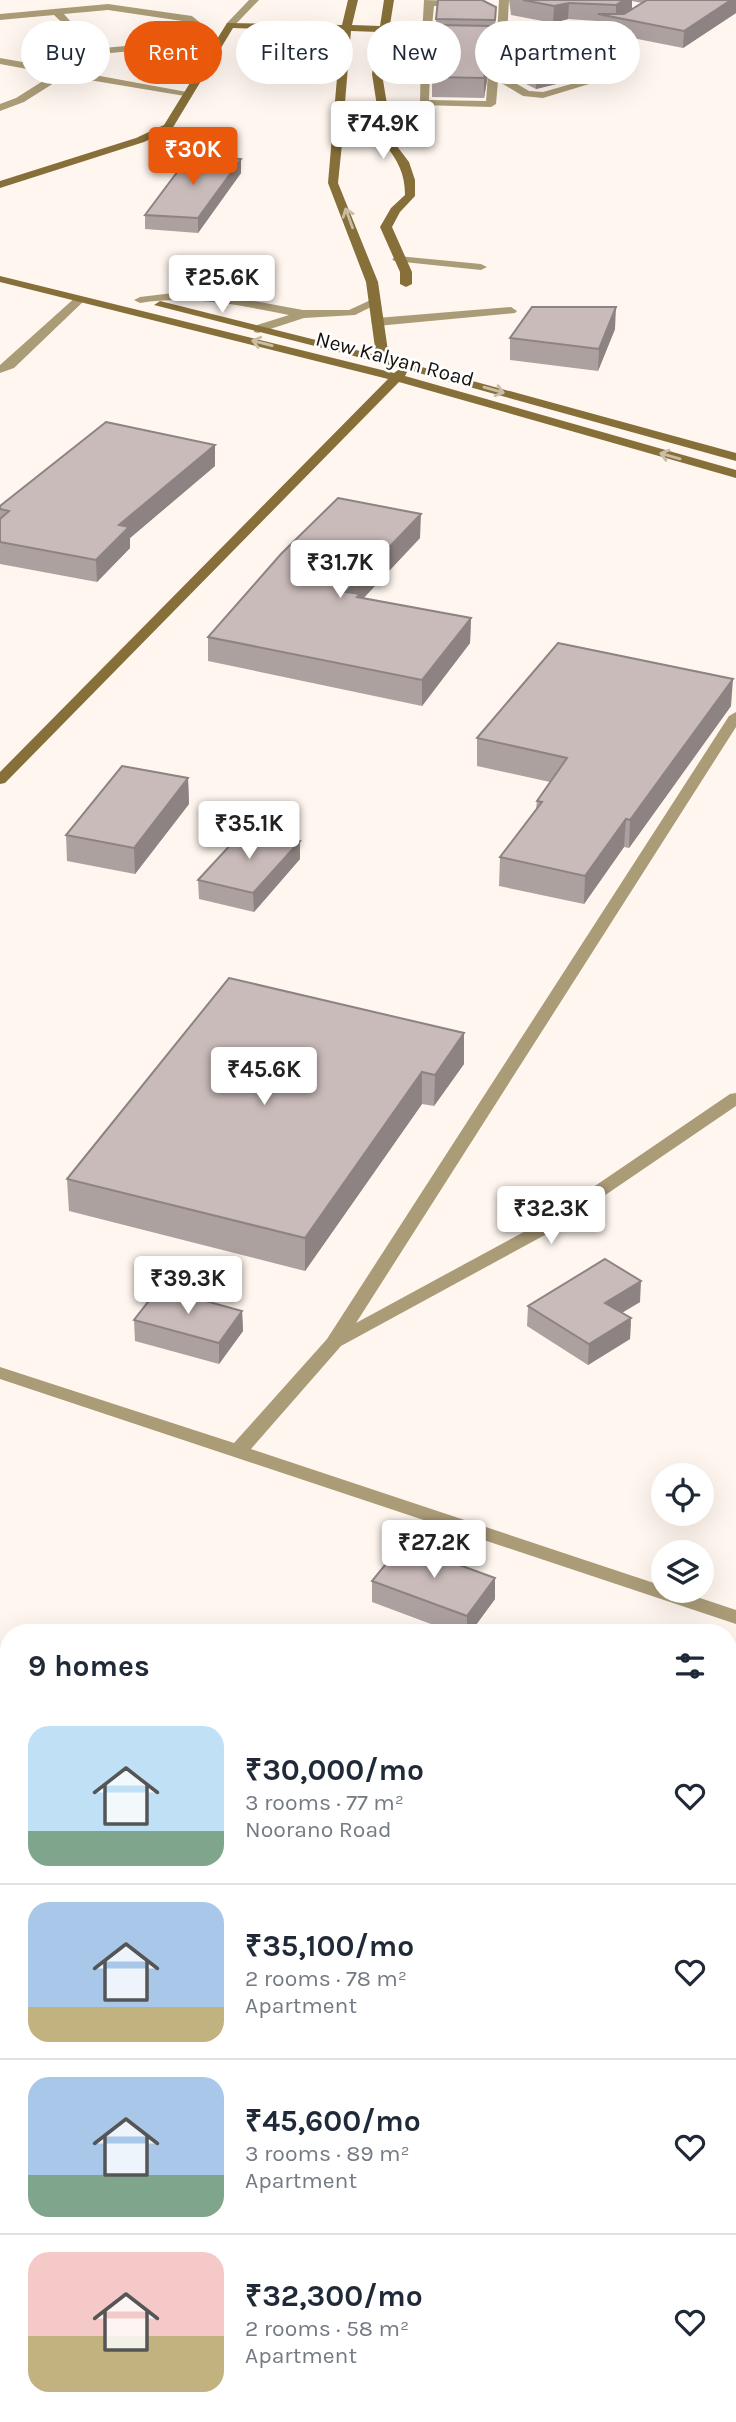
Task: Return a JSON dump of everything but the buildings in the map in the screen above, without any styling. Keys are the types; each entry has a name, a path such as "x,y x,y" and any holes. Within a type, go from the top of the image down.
{"street":[{"path":"0,185 149,136 168,127 230,25 254,0"},
{"path":"348,21 353,0"},
{"path":"385,21 389,0"},
{"path":"428,21 429,1 479,4"},
{"path":"492,4 504,2 503,21"},
{"path":"0,17 117,7 192,19 198,25 170,45 110,49"},
{"path":"56,11 65,21"},
{"path":"230,25 236,25"},
{"path":"0,61 21,65"},
{"path":"110,81 187,95"},
{"path":"0,108 47,84"},
{"path":"341,84 333,183 375,244 398,259 481,267"},
{"path":"379,84 388,141 404,162 410,180 410,197 395,210 375,244 372,282 383,360"},
{"path":"424,84 423,101 426,104 489,106 492,84"},
{"path":"511,84 527,93 543,95 582,84"},
{"path":"336,141 388,141"},
{"path":"398,259 405,272 406,284"},
{"name":"New Kalyan Road","path":"0,269 140,300 408,366 736,457"},
{"name":"New Kalyan Road","path":"0,279 396,377 736,474"},
{"path":"140,300 160,295 207,296 303,314 351,313 375,303"},
{"path":"0,369 10,365 81,298"},
{"path":"378,326 511,311"},
{"path":"258,329 303,314"},
{"path":"300,353 316,343"},
{"path":"0,780 408,366"},
{"path":"238,1451 334,1343 736,716"},
{"path":"334,1343 548,1226 736,1098"},
{"path":"0,1373 736,1617"}]}
